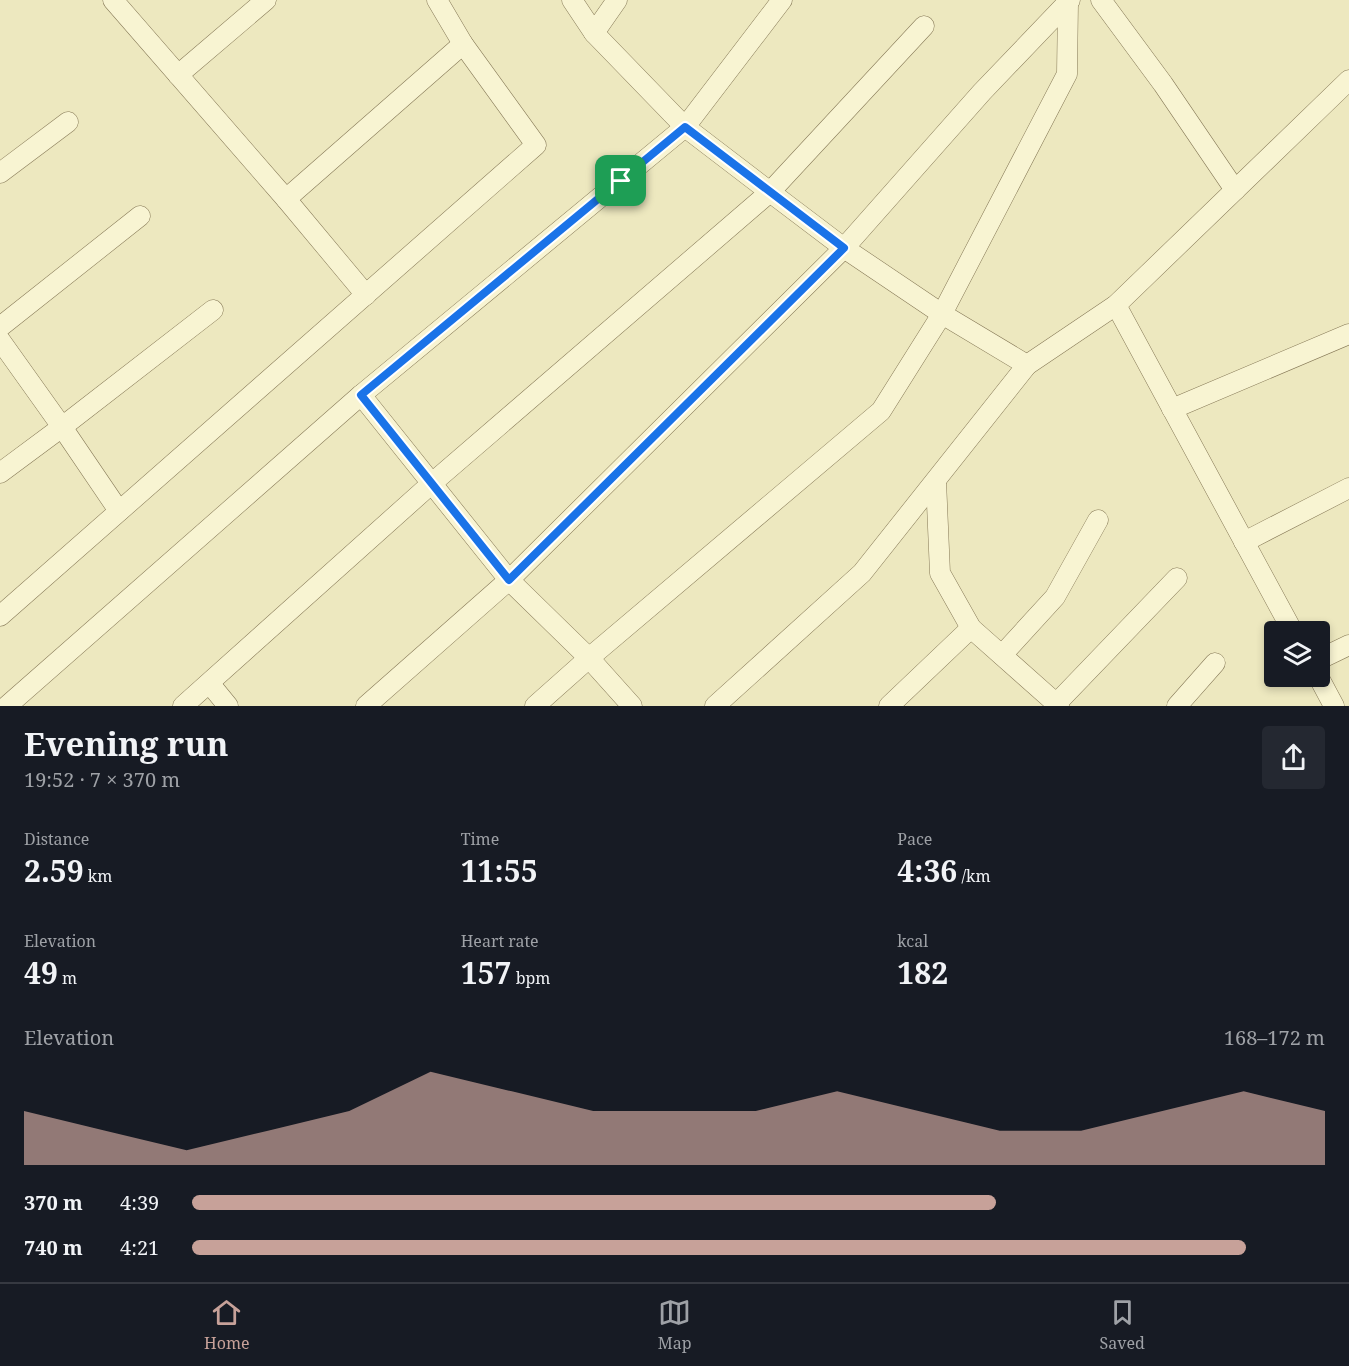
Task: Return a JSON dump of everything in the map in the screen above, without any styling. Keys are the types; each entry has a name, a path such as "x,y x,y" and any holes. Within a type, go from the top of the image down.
{"street":[{"path":"113,0 366,295"},
{"path":"178,75 266,0"},
{"path":"0,616 536,145 463,44 437,0"},
{"path":"572,0 594,33 685,127 844,248 942,314 1028,365"},
{"path":"594,33 617,0"},
{"path":"7,706 361,395 685,127 782,0"},
{"path":"1101,0 1163,84 1235,190"},
{"path":"366,706 509,580 844,248 982,92 1069,1"},
{"path":"535,706 880,411 942,314 1067,74 1069,1"},
{"path":"183,706 431,484 770,192 924,26"},
{"path":"286,199 463,44"},
{"path":"715,706 862,573 1028,365 1116,305 1349,80"},
{"path":"0,173 68,122"},
{"path":"0,327 140,216"},
{"path":"1116,305 1287,621"},
{"path":"0,472 213,310"},
{"path":"1172,409 1349,334"},
{"path":"0,340 119,511"},
{"path":"361,395 509,580 589,658 632,706"},
{"path":"936,481 940,573 971,628 1056,705 1177,578"},
{"path":"1244,542 1349,488"},
{"path":"1002,655 1055,597 1098,520"},
{"path":"888,706 971,628"},
{"path":"1330,654 1349,645"},
{"path":"1177,706 1215,663"},
{"path":"210,684 228,706"},
{"path":"1324,687 1334,706"}],"route":[{"path":"685,127 844,248 509,580 361,395 621,181 685,127"}]}
